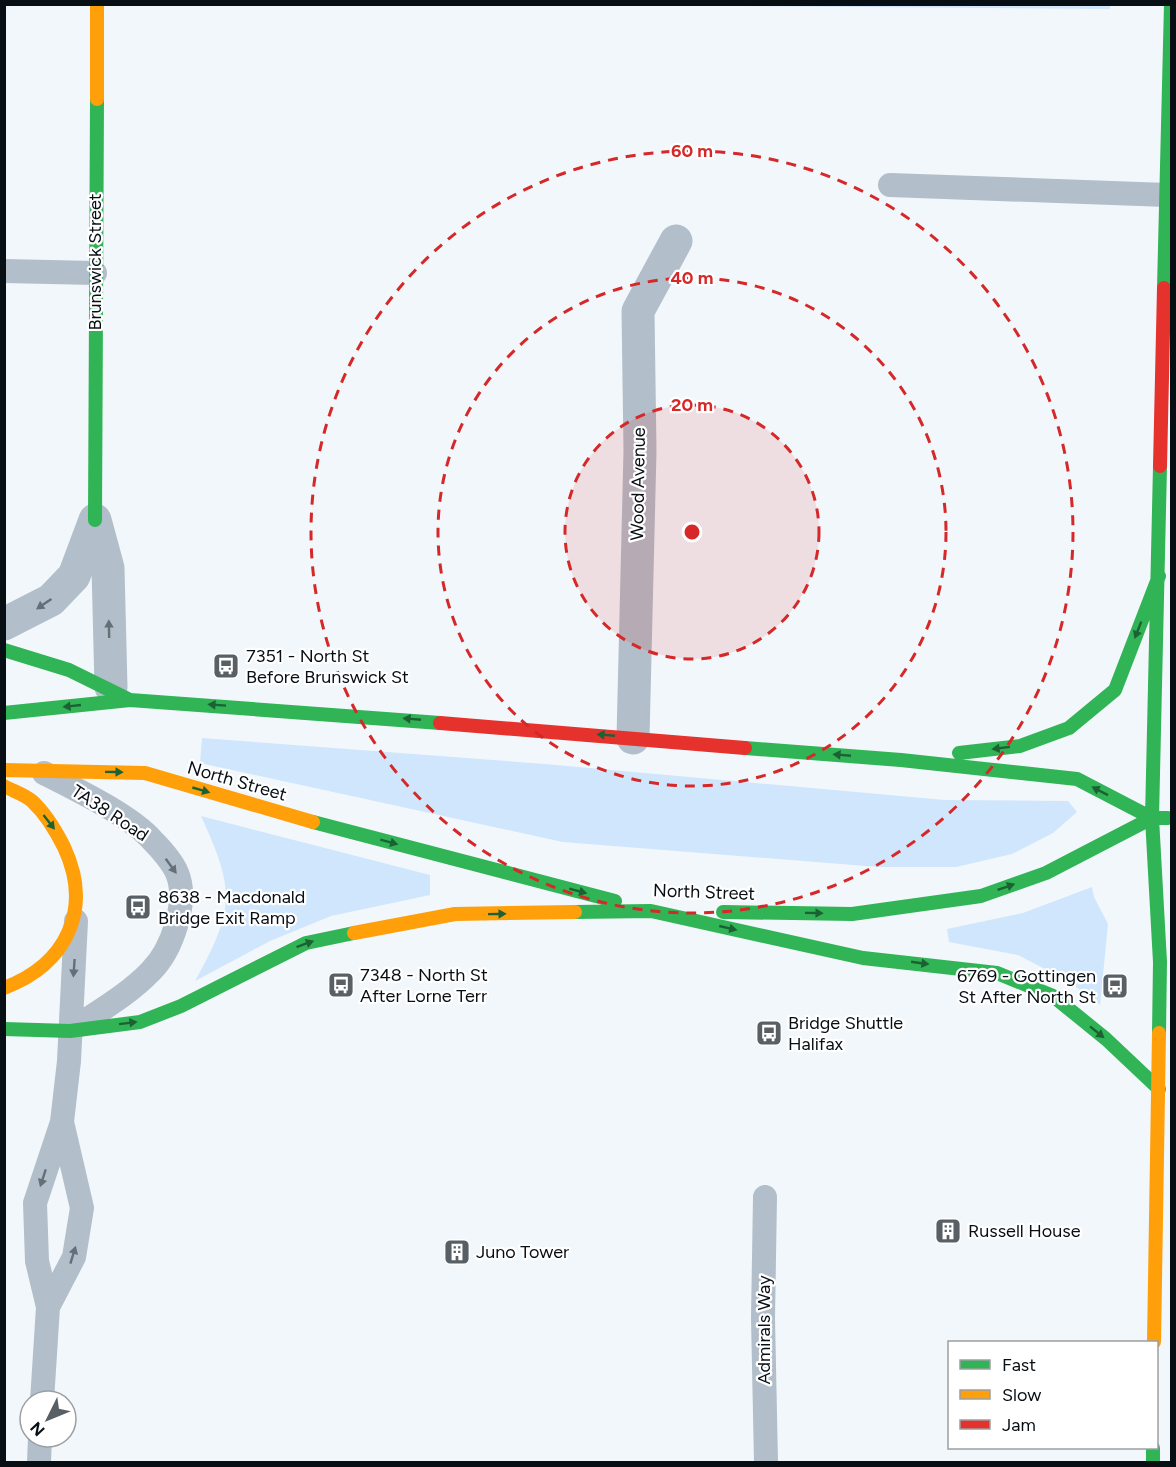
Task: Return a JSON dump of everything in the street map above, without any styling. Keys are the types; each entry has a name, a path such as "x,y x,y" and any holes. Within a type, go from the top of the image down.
{"main road":[{"name":"Brunswick Street","path":"94,520 98,4"},
{"path":"1155,1341 1160,962 1152,818 1172,4"},
{"path":"901,760 1020,746 1069,728 1115,690 1159,576"},
{"path":"4,650 36,657 120,694"},
{"path":"4,713 120,694"},
{"name":"North Street","path":"120,694 901,760 1077,779 1152,818"},
{"name":"North Street","path":"4,770 145,773 321,824 651,910 852,914 981,896 1046,873 1152,818 1172,818"},
{"path":"4,786 32,800 56,831 72,870 76,910 67,937 42,966 18,984 4,988"},
{"path":"4,1029 70,1031 140,1022 181,1006 306,943 386,926 455,914 651,910 862,958 997,973 1053,996 1106,1039 1159,1089"}],"street":[{"name":"Wood Avenue","path":"633,738 640,451 638,311 676,241"},
{"name":"Brunswick Street","path":"4,624 39,608 74,576 94,520"},
{"name":"Brunswick Street","path":"94,520 108,568 120,694"}],"lane":[{"path":"890,185 1167,195"},
{"path":"4,271 95,273"},
{"name":"TA38 Road","path":"41,771 104,805 152,839 177,873 180,906 172,939 153,969 126,994 70,1031"},
{"path":"43,1389 48,1307 37,1261 35,1203 62,1122 70,1031 76,910"},
{"path":"48,1307 74,1257 82,1208 62,1122"},
{"name":"Admirals Way","path":"765,1197 763,1318 766,1462"}],"shaded area":[{"path":"1110,4 1110,9 585,5"},
{"path":"202,738 545,764 945,800 1068,801 1077,812 1053,833 1012,854 956,867 879,867 563,842 200,763"},
{"path":"201,816 430,875 430,895 331,916 270,941 195,981 218,935 226,899 225,882 220,863"},
{"path":"1092,887 1094,897 1108,924 1100,1005 1068,981 1018,955 949,942 947,929 1023,913"}],"traffic: fast":[{"path":"1164,288 1171,4"},
{"path":"95,520 97,99"},
{"path":"1159,1033 1160,962 1152,818 1160,466"},
{"path":"959,753 1020,746 1069,728 1115,690 1159,576"},
{"path":"4,650 69,670 130,700"},
{"path":"4,713 130,700 440,723"},
{"path":"745,748 901,760 1077,779 1152,818 1168,818"},
{"path":"723,912 852,914 981,896 1046,873 1152,818"},
{"path":"313,822 615,901"},
{"path":"575,912 651,911 863,958 997,973 1053,996 1106,1039 1159,1089"},
{"path":"4,1029 70,1031 140,1022 181,1006 306,943 354,933"},
{"path":"1153,1449 1153,1462"}],"traffic: slow":[{"path":"97,4 97,99"},
{"path":"4,770 145,773 313,822"},
{"path":"4,786 22,794 42,811 64,847 72,870 76,892 74,913 68,932 58,949 44,965 26,978 4,988"},
{"path":"354,933 455,914 575,912"},
{"path":"1154,1341 1159,1033"}],"traffic: jam":[{"path":"1160,466 1164,288"},
{"path":"440,723 745,748"}],"place":[{"name":"7351 - North St Before Brunswick St","path":"226,666"},
{"name":"8638 - Macdonald Bridge Exit Ramp","path":"138,907"},
{"name":"7348 - North St After Lorne Terr","path":"341,985"},
{"name":"6769 - Gottingen St After North St","path":"1115,986"},
{"name":"Bridge Shuttle Halifax","path":"769,1033"},
{"name":"Russell House","path":"948,1231"},
{"name":"Juno Tower","path":"457,1252"}]}
